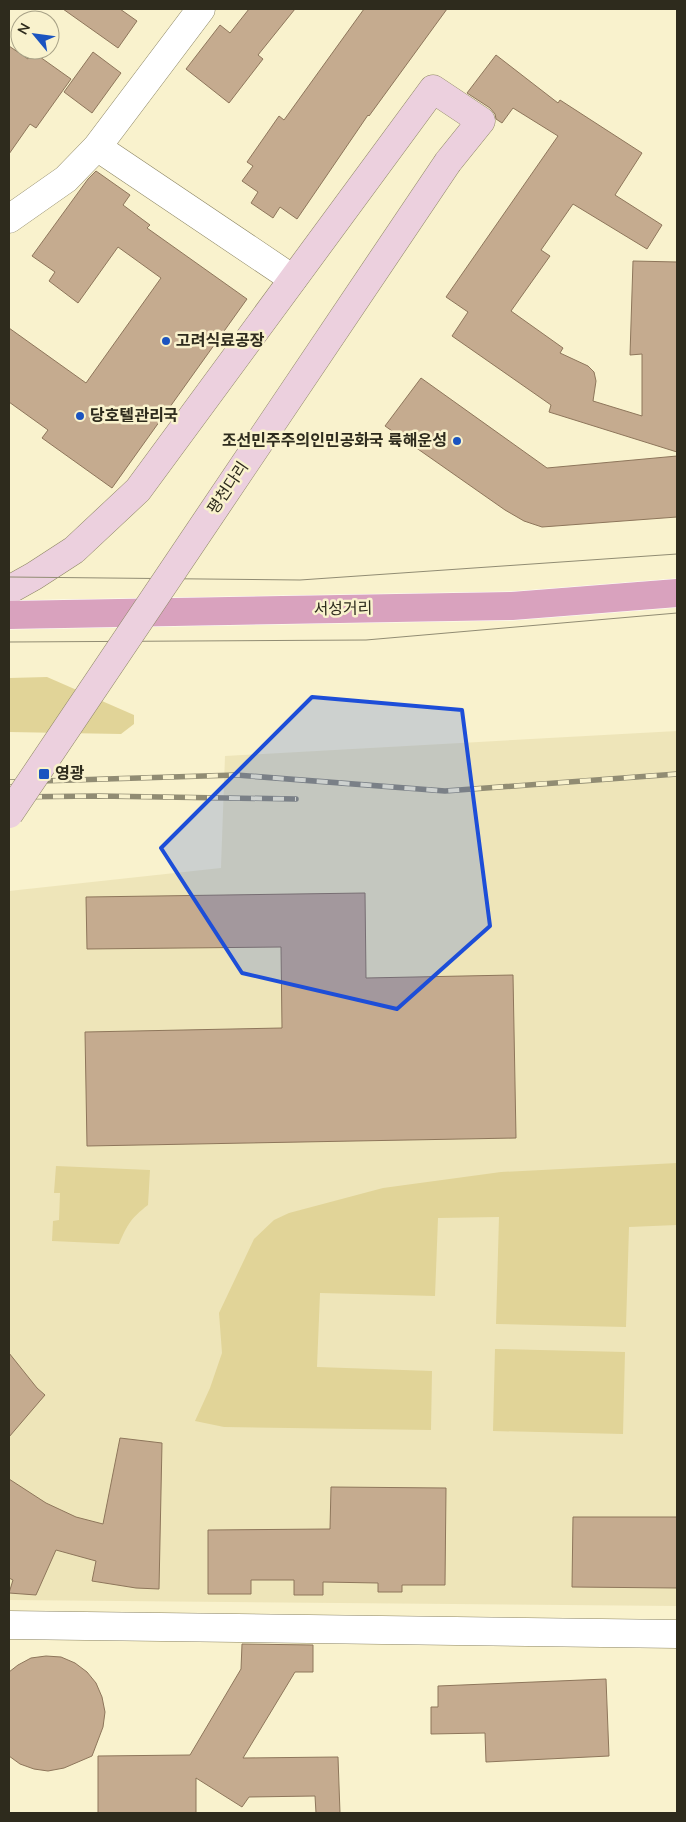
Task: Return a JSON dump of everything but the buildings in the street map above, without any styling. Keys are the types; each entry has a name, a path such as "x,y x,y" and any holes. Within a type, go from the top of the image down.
{"main road":[{"name":"서성거리","path":"9,615 512,606 677,593"}],"street":[{"path":"9,219 66,179 97,147 201,9"},
{"name":"평천다리","path":"9,814 448,162 481,121 433,89 293,279"},
{"path":"9,590 74,550 138,490 293,279 97,147"},
{"path":"9,1625 677,1634"}],"highlighted area":[{"path":"312,697 462,710 490,926 397,1009 242,973 161,848"}],"shaded area":[{"path":"47,677 134,715 134,724 121,734 9,732 9,678"},
{"path":"677,731 677,1606 9,1600 9,891 221,868 225,756"},
{"path":"677,1163 677,1225 629,1227 626,1327 496,1324 499,1217 438,1218 435,1296 320,1293 317,1367 432,1371 431,1430 224,1427 195,1421 210,1388 222,1353 219,1313 254,1239 274,1220 289,1213 383,1188 501,1172"},
{"path":"56,1166 150,1170 148,1205 130,1222 119,1244 52,1241 53,1221 59,1220 60,1193 54,1193"},
{"path":"495,1349 625,1352 623,1434 493,1431"}],"tram line":[{"path":"9,577 300,580 677,554"},
{"path":"9,642 366,640 677,613"}],"railway":[{"path":"9,782 236,775 445,791 677,774"},
{"path":"9,797 98,796 296,799"}],"place":[{"name":"고려식료공장","path":"166,341"},
{"name":"당호텔관리국","path":"80,416"},
{"name":"조선민주주의인민공화국 륙해운성","path":"457,441"},
{"name":"영광","path":"44,774"}]}
